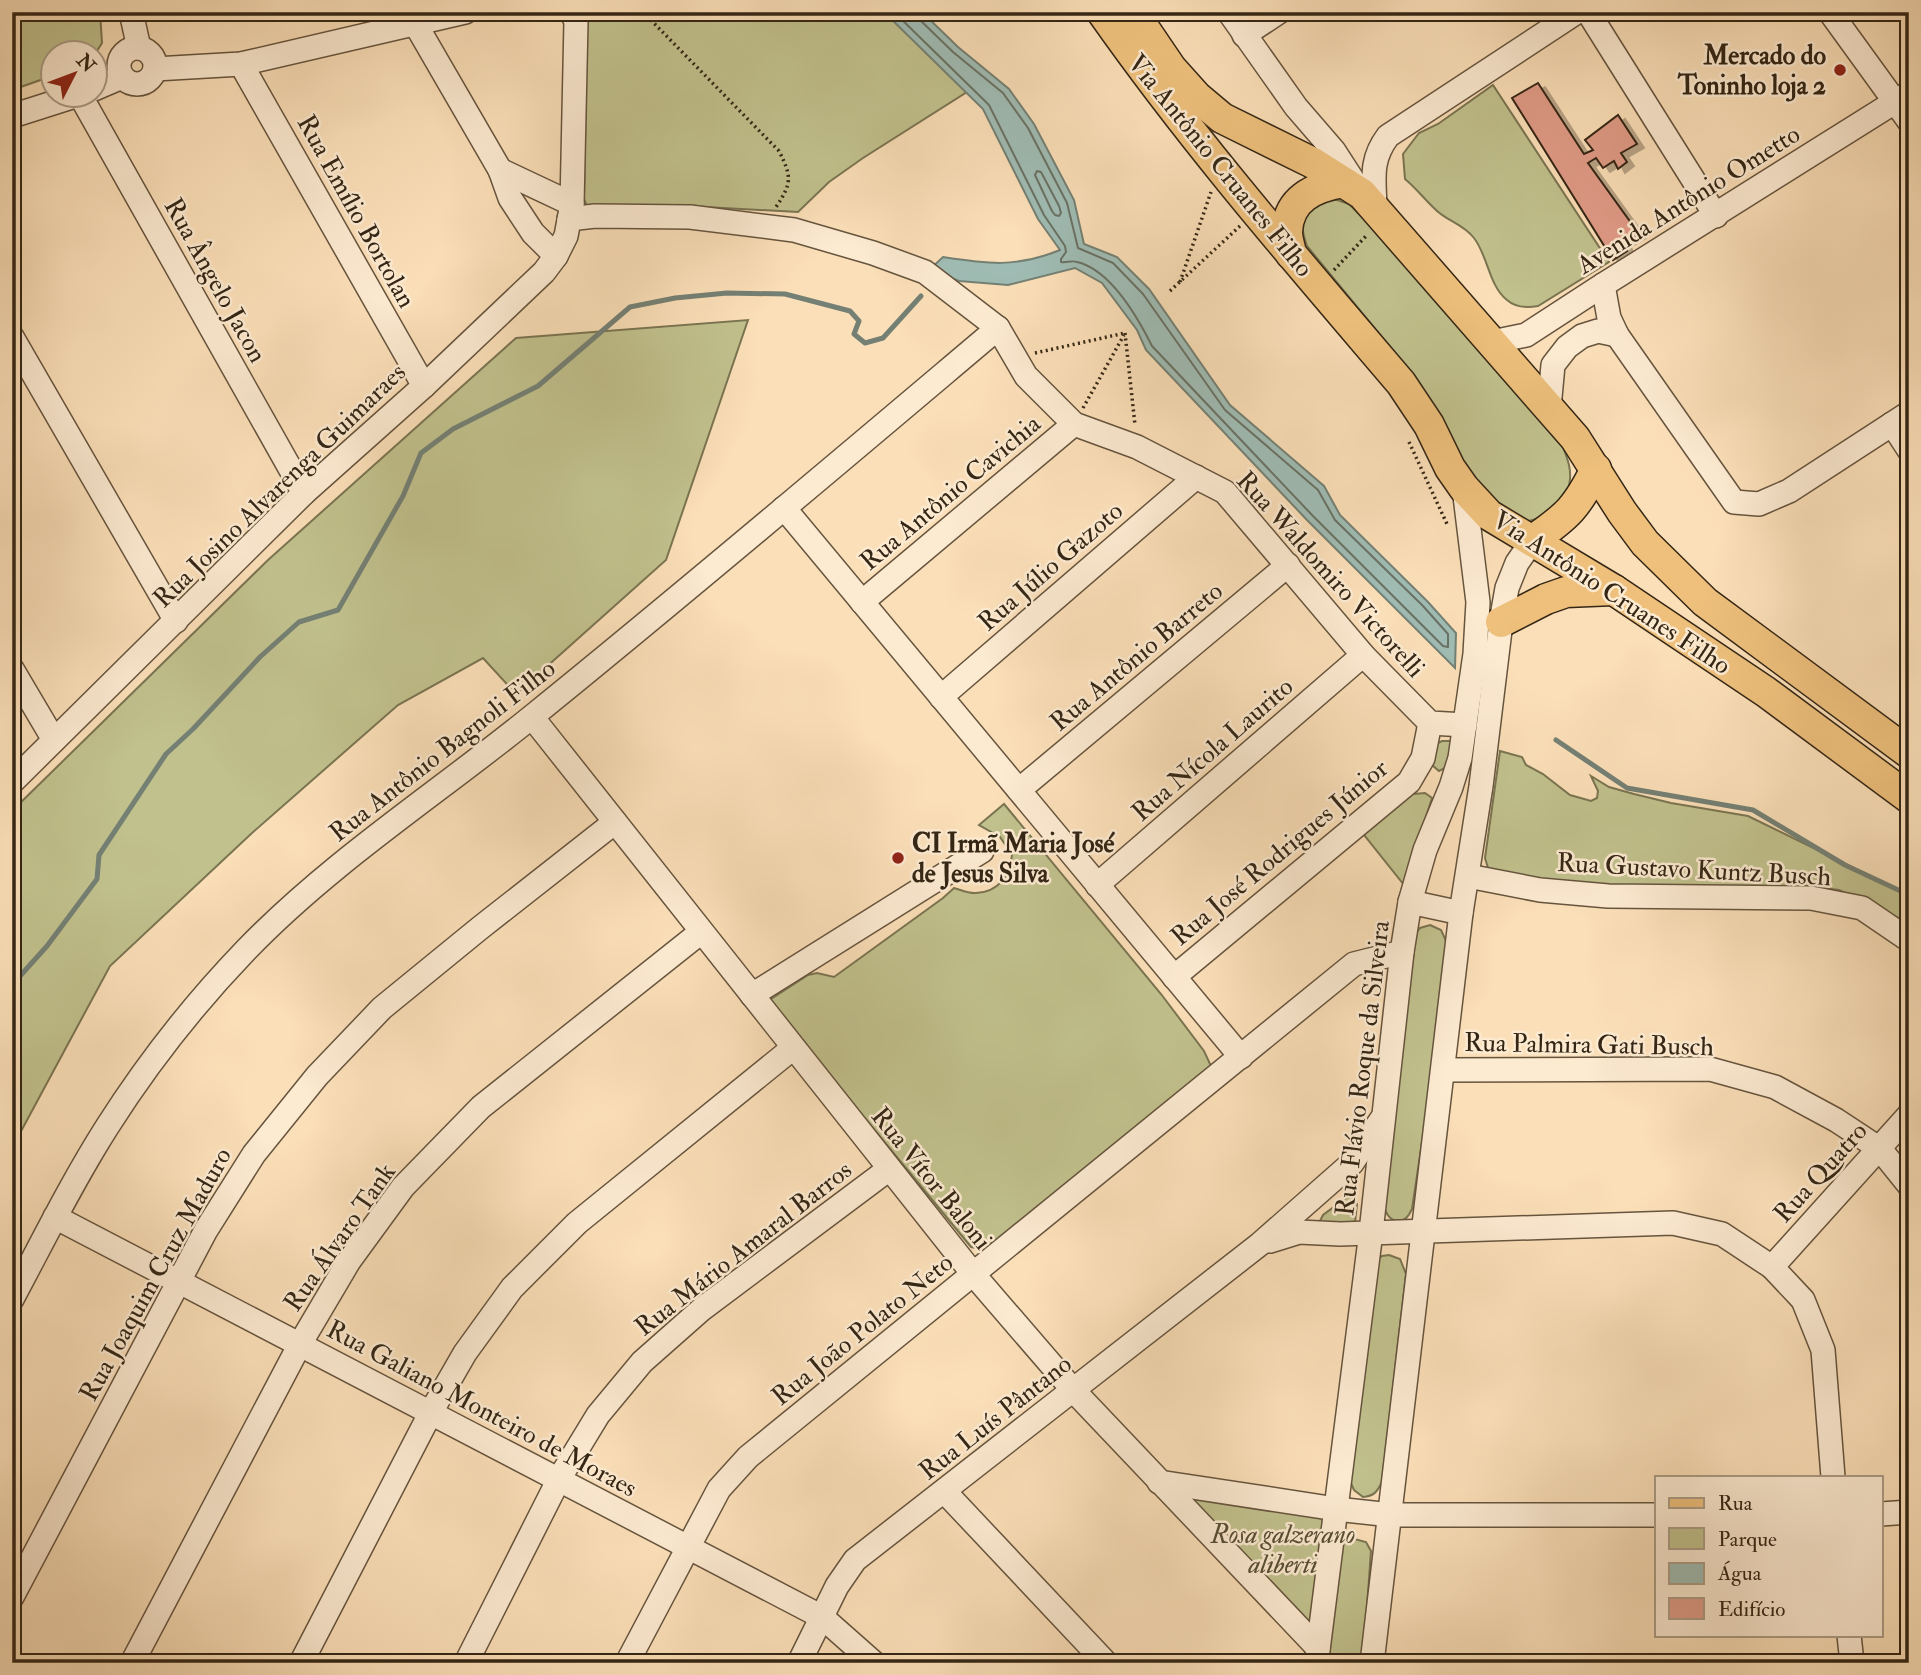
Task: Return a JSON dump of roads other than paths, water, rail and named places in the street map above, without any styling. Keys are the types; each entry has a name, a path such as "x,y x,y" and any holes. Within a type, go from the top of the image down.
{"main road":[{"name":"Via Antônio Cruanes Filho","path":"1102,12 1148,78 1291,254 1401,383 1429,425 1450,468 1489,515 1614,590 1766,692 1909,798"},
{"name":"Via Antônio Cruanes Filho","path":"1133,12 1171,68 1197,97 1222,118 1313,163 1363,203 1492,342 1549,408 1574,438 1645,543 1705,602 1909,753"},
{"path":"1291,254 1287,232 1293,212 1303,196 1318,187 1363,203"},
{"path":"1533,540 1572,510 1582,498 1596,469"},
{"path":"1500,622 1566,592 1614,590"}],"street":[{"path":"131,12 139,48 153,57 155,69 150,80 139,85 127,82 119,72 120,60 127,51 139,48"},
{"path":"155,69 241,64 465,12"},
{"name":"Rua Josino Alvarenga Guimaraes","path":"12,782 304,493 424,386 544,272 556,256 566,236 570,211 576,21 571,12"},
{"path":"1229,12 1296,107 1334,151 1363,203"},
{"path":"1244,35 1279,12"},
{"path":"1363,203 1378,150 1388,136 1577,12"},
{"path":"1588,12 1716,216"},
{"path":"1830,12 1902,97 1909,121"},
{"path":"416,25 500,170 510,198 533,233 556,256"},
{"name":"Rua Emílio Bortolan","path":"241,64 424,386"},
{"path":"108,83 122,77"},
{"name":"Avenida Antônio Ometto","path":"1492,342 1526,335 1902,97"},
{"path":"12,116 38,108"},
{"name":"Rua Ângelo Jacon","path":"87,108 304,493"},
{"path":"500,170 570,211 615,216 690,217 794,230 847,245 925,272 998,328"},
{"path":"1603,285 1609,318 1618,335 1734,502 1759,504 1789,491 1900,419 1909,450"},
{"name":"Rua Waldomiro Victorelli","path":"998,328 1027,376 1074,424 1137,447 1225,492 1363,655 1430,723"},
{"name":"Rua Antônio Bagnoli Filho","path":"12,1299 55,1217 108,1126 167,1043 246,950 311,888 532,717 998,328"},
{"path":"1549,408 1553,365 1567,347 1582,336 1598,331 1618,335"},
{"path":"12,337 176,621"},
{"name":"Rua Antônio Cavichia","path":"862,602 1074,424"},
{"name":"Rua Júlio Gazoto","path":"941,697 1196,477"},
{"name":"Rua Flávio Roque da Silveira","path":"1317,1656 1371,1232 1402,952 1410,902 1425,850 1460,758 1475,654 1478,602 1464,488"},
{"path":"784,508 1241,1057"},
{"path":"1372,1663 1461,913 1500,622 1507,588 1517,563 1533,540"},
{"name":"Rua Antônio Barreto","path":"1019,790 1288,565"},
{"name":"Rua Nícola Laurito","path":"1097,885 1363,655"},
{"path":"12,669 54,740"},
{"name":"Rua Vítor Baloni","path":"532,717 974,1275 1074,1391 1317,1656"},
{"path":"1430,723 1465,725"},
{"name":"Rua José Rodrigues Júnior","path":"1174,977 1409,782 1423,758 1430,723"},
{"name":"Rua José Rodrigues Júnior","path":"1418,769 1451,787"},
{"name":"Rua Joaquim Cruz Maduro","path":"12,1597 206,1230 254,1154 317,1076 382,1008 615,822"},
{"path":"751,995 982,851"},
{"name":"Rua Gustavo Kuntz Busch","path":"1468,876 1540,890 1608,896 1811,898 1863,908 1909,940"},
{"path":"1410,902 1461,913"},
{"name":"Rua Álvaro Tank","path":"132,1663 300,1344 349,1262 403,1187 481,1107 701,932"},
{"name":"Rua João Polato Neto","path":"628,1663 719,1489 748,1457 1354,964 1402,952"},
{"path":"301,1663 431,1412 465,1353 512,1288 567,1232 793,1048"},
{"name":"Rua Palmira Gati Busch","path":"1443,1070 1710,1069 1775,1087 1836,1120 1880,1149 1909,1185"},
{"name":"Rua Quatro","path":"1772,1267 1909,1115"},
{"name":"Rua Luís Pântano","path":"799,1663 837,1586 855,1560 1260,1244 1352,1163 1383,1116"},
{"name":"Rua Mário Amaral Barros","path":"466,1663 559,1479 598,1415 642,1362 702,1309 889,1169"},
{"name":"Rua Galiano Monteiro de Moraes","path":"55,1217 822,1617 874,1663"},
{"name":"Rua Luís Pântano","path":"1260,1244 1299,1232 1424,1232 1673,1223 1721,1234 1772,1267 1803,1300 1823,1350 1833,1476"},
{"path":"1340,1234 1366,1271"},
{"path":"1159,1482 1391,1515 1655,1515"},
{"path":"944,1491 1106,1663"},
{"path":"1882,1514 1909,1513"},
{"path":"1849,1636 1852,1663"}],"water":[{"path":"884,12 922,12 958,47 1009,89 1034,124 1074,200 1084,244 1117,257 1149,289 1230,405 1324,486 1340,515 1456,633 1455,668 1307,520 1146,350 1137,330 1102,283 1075,268 1008,285 959,281 929,270 943,257 1002,263 1029,260 1060,250 1038,219 983,109"}],"waterway":[{"path":"12,985 47,946 97,879 99,855 166,754 260,657 299,622 338,610 403,496 421,453 453,429 538,386 630,307 675,298 727,293 785,294 850,311 859,321 854,334 865,343 883,338 921,296"},
{"path":"1556,740 1627,788 1753,810 1845,865 1909,895"}],"place":[{"name":"Mercado do Toninho loja 2","path":"1840,70"},
{"name":"CI Irmã Maria José de Jesus Silva","path":"898,858"}],"park label":[{"name":"Rosa galzerano aliberti","path":"1283,1549"}]}
